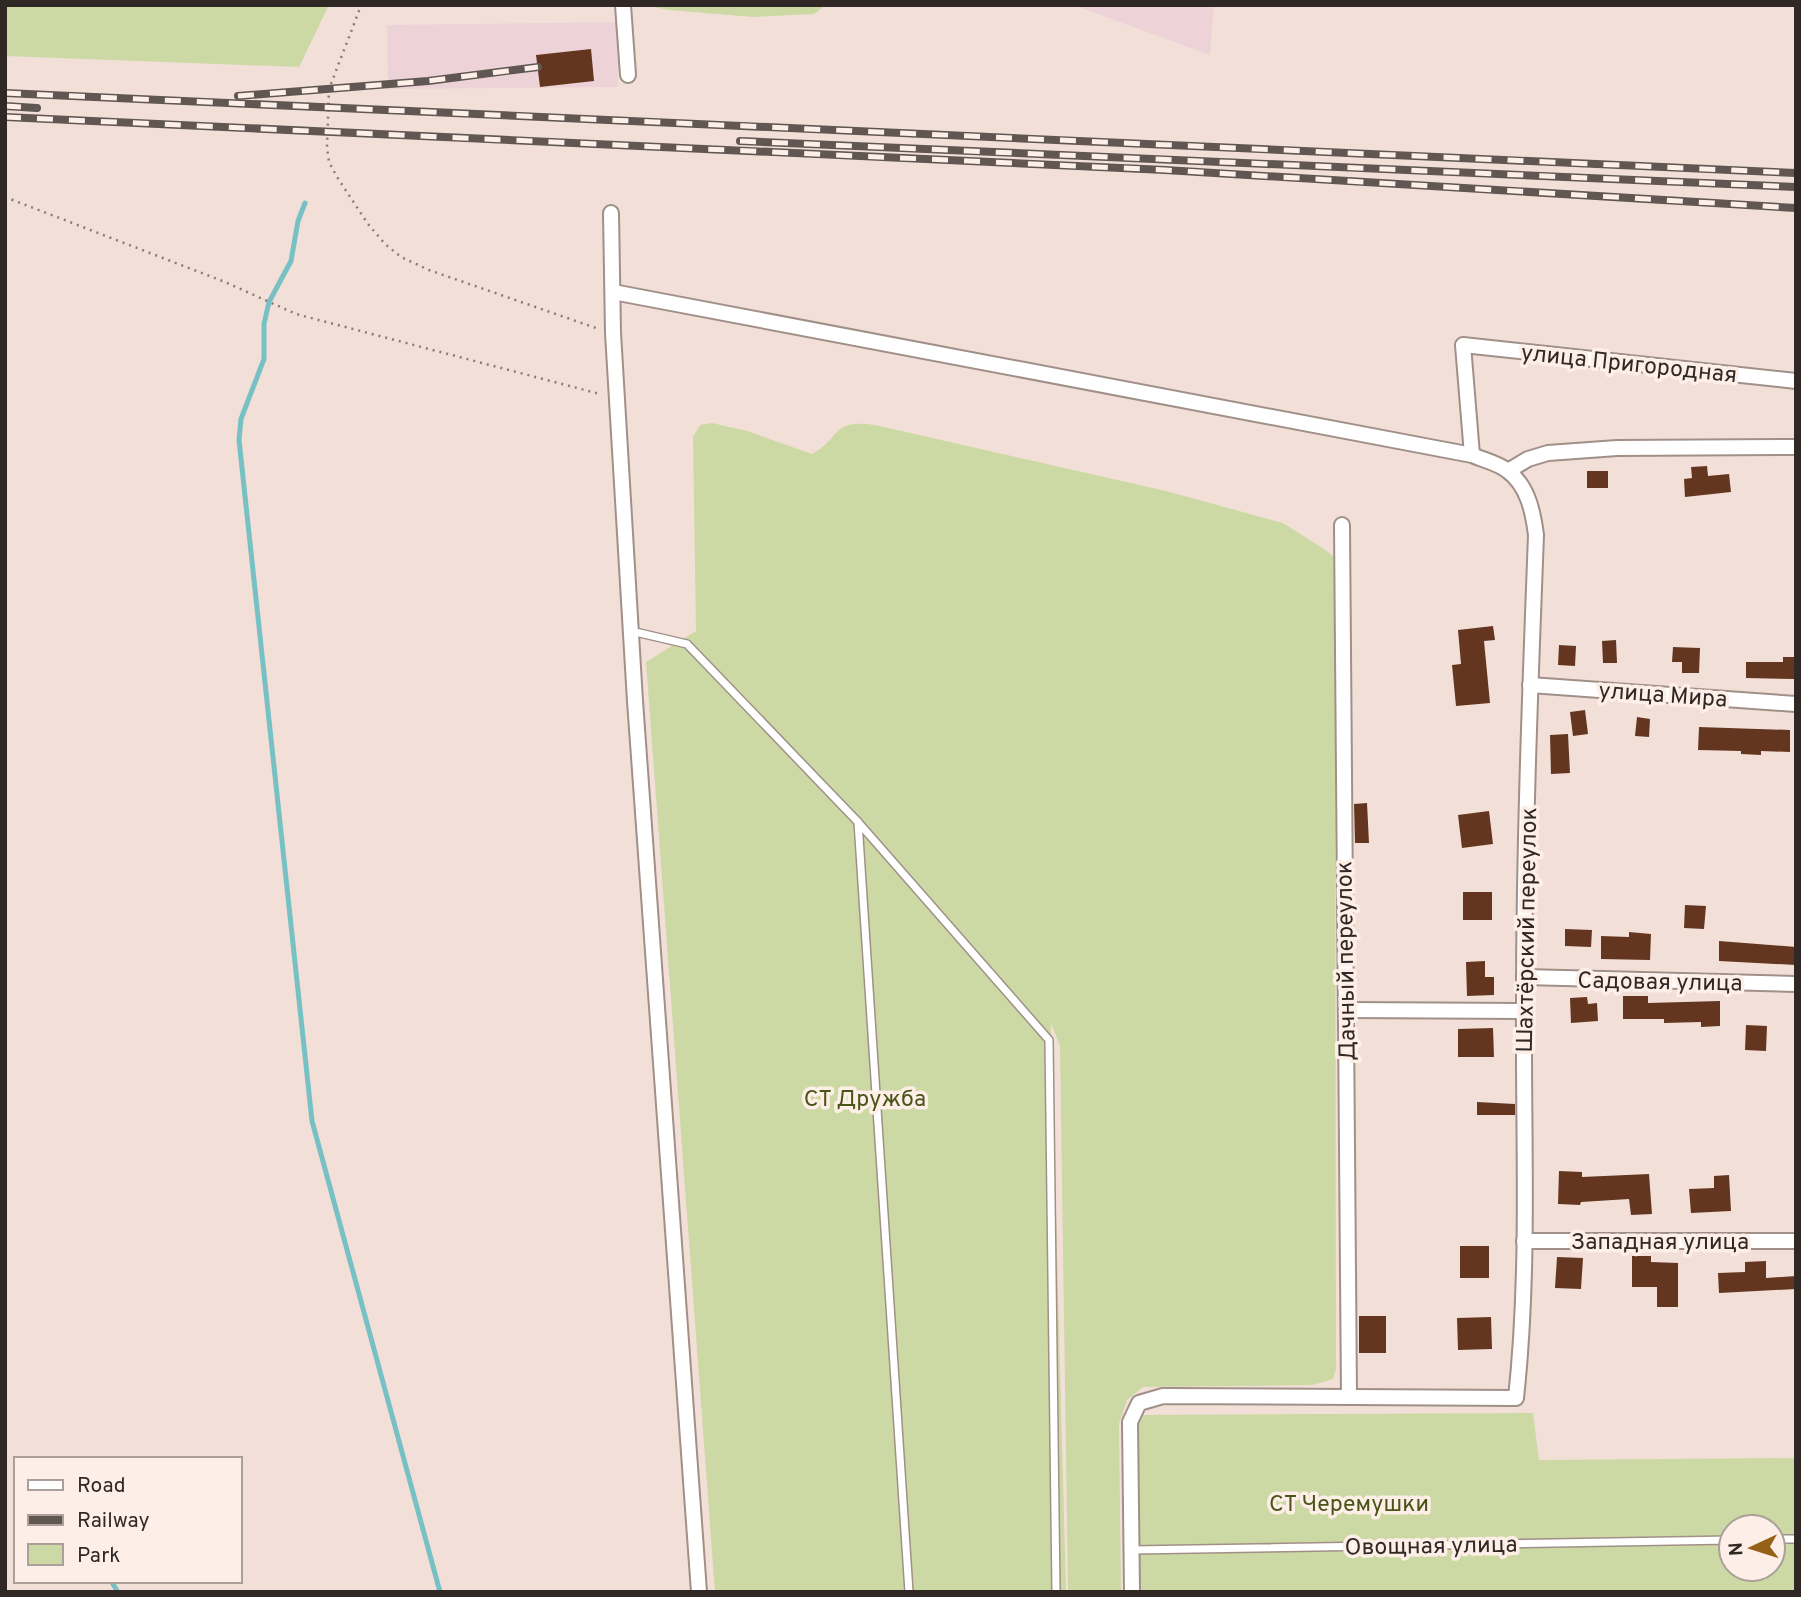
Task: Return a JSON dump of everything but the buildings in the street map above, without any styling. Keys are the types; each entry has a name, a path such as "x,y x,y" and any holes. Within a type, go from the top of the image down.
{"street":[{"path":"623,5 628,75"},
{"path":"611,213 613,334 631,631 699,1592"},
{"path":"613,292 1472,455 1508,471 1528,459 1548,453 1617,448 1796,447"},
{"name":"улица Пригородная","path":"1472,455 1463,345 1796,381"},
{"name":"Шахтёрский переулок","path":"1349,1397 1516,1398 1524,1241 1524,977 1536,535 1527,494 1508,471"},
{"name":"Дачный переулок","path":"1342,526 1349,1397"},
{"name":"улица Мира","path":"1530,685 1796,704"},
{"name":"Садовая улица","path":"1524,977 1796,984"},
{"path":"1346,1010 1524,1011"},
{"name":"Западная улица","path":"1524,1241 1796,1241"},
{"path":"1132,1592 1130,1422 1139,1403 1163,1396 1349,1397"}],"lane":[{"path":"631,631 687,644 858,822 1049,1040 1056,1592"},
{"path":"858,822 909,1592"},
{"name":"Овощная улица","path":"1131,1550 1717,1540"}],"path":[{"path":"362,5 329,89 327,147 337,177 368,224 385,244 401,257 429,270 613,334"},
{"path":"5,197 225,282 296,314 617,398"}],"shaded area":[{"path":"1073,5 1214,5 1210,55"},
{"path":"617,22 618,87 388,89 387,25"}],"green space":[{"path":"5,5 329,5 299,67 5,56"},
{"path":"644,5 826,5 814,14 753,17 669,10"},
{"name":"СТ Дружба","path":"712,423 747,431 812,454 843,427 875,425 1166,491 1283,523 1333,556 1336,1369 1333,1379 1313,1385 1143,1387 1127,1400 1119,1424 1121,1592 1068,1592 1060,1046 1051,1023 1066,1592 715,1592 646,662 696,631 693,437 700,425"},
{"name":"СТ Черемушки","path":"1533,1413 1539,1460 1796,1458 1796,1592 1136,1592 1134,1415"}],"waterway":[{"path":"305,203 298,221 291,261 269,302 264,324 264,359 241,419 239,440 312,1121 440,1592"},
{"path":"112,1583 118,1592"}],"railway":[{"path":"238,96 428,81 538,67"},
{"path":"5,93 1796,173"},
{"path":"5,106 37,108"},
{"path":"5,117 1165,170 1796,208"},
{"path":"740,141 1796,187"}]}
